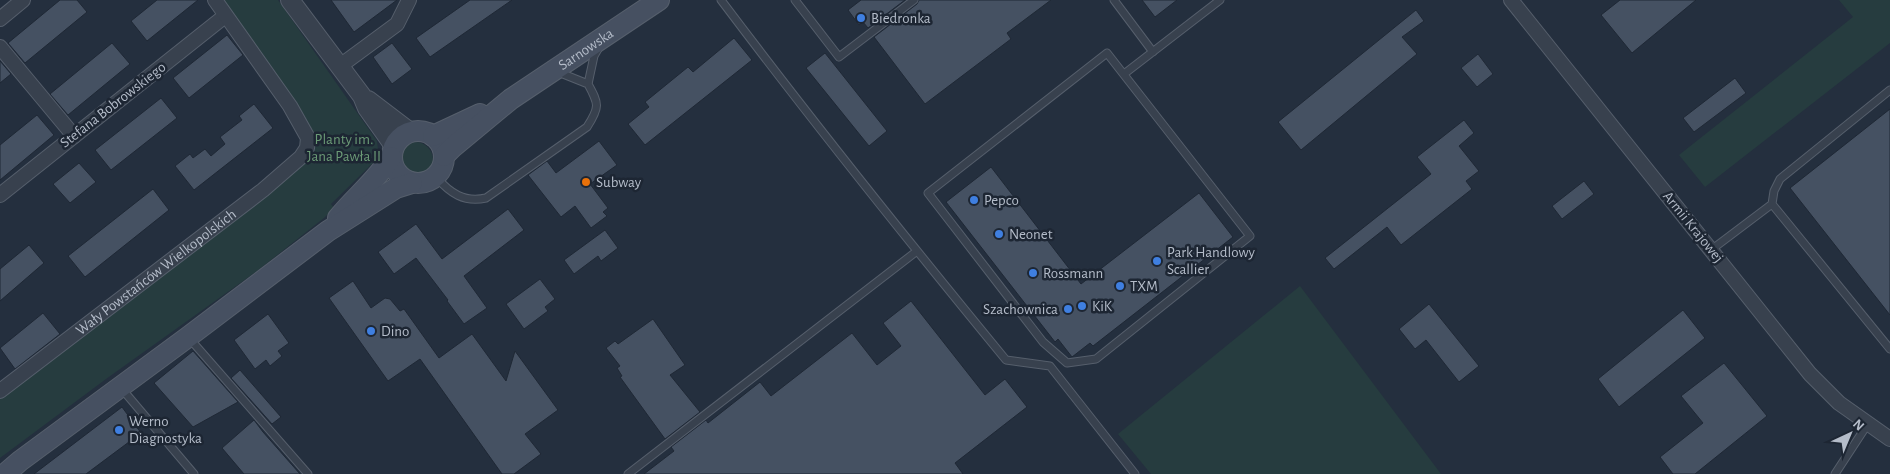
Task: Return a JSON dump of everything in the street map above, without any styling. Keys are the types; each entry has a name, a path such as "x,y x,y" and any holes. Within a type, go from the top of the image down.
{"main road":[{"name":"Sarnowska","path":"444,156 511,99 659,0"},
{"name":"Sarnowska","path":"433,136 511,99"},
{"path":"6,470 188,337 328,231 396,188 412,183 425,183 436,177 444,164 443,148 433,136 418,131 402,136 383,170 351,202 328,231"},
{"path":"393,152 392,165 396,173 412,183"}],"street":[{"path":"0,19 23,0"},
{"path":"215,0 225,16"},
{"path":"290,0 362,96 393,152"},
{"path":"340,66 397,24 409,0"},
{"name":"Armii Krajowej","path":"1511,0 1810,374 1839,403 1890,440"},
{"name":"Stefana Bobrowskiego","path":"0,195 225,16"},
{"name":"Wały Powstańców Wielkopolskich","path":"0,391 263,190 294,164 307,148 308,138 298,118 225,16"},
{"path":"0,47 74,136"},
{"path":"362,96 410,132"}],"lane":[{"path":"721,0 917,251 1006,360 1050,366 1135,474"},
{"path":"795,0 838,57 914,0"},
{"path":"1114,0 1153,52"},
{"path":"1124,74 1220,0"},
{"path":"588,84 594,56 604,37"},
{"path":"1107,53 1124,74 1250,236 1096,359 1067,363 1043,342 928,193 1107,53"},
{"path":"436,177 451,192 461,197 474,200 486,198 587,127 596,113 598,102 588,84 566,73 554,71"},
{"path":"1711,250 1772,204 1774,191 1780,179 1890,90"},
{"path":"1772,204 1890,349"},
{"path":"628,474 917,251"},
{"path":"188,337 308,474"},
{"path":"120,387 194,474"},
{"path":"1835,474 1867,425"}],"green space":[{"name":"Planty im. Jana Pawła II","path":"221,0 278,0 377,141 376,160 331,204 334,208 324,218 257,271 106,379 0,458 0,398 295,170 313,150 313,131"},
{"path":"1839,0 1890,0 1890,43 1705,187 1679,155 1853,17"},
{"path":"415,142 428,147 433,160 428,173 415,178 402,173 397,160 402,147"},
{"path":"1300,286 1441,474 1151,474 1118,434"}],"building":[{"path":"60,0 77,0 87,12 25,63 8,43"},
{"path":"157,0 198,0 147,41 131,21"},
{"path":"331,0 397,0 354,32"},
{"path":"470,0 512,0 430,57 416,38"},
{"name":"Biedronka","path":"861,0 905,0 868,28 863,22 859,25 848,10"},
{"path":"919,0 1051,0 1007,33 1011,39 925,104 874,37 917,4"},
{"path":"1142,0 1177,0 1155,17"},
{"path":"1620,0 1696,0 1632,53 1601,15"},
{"path":"1416,10 1424,21 1402,37 1417,54 1301,150 1278,122"},
{"path":"227,35 243,55 189,98 173,78"},
{"path":"734,38 752,60 645,145 628,124 649,107 645,102 688,67 693,72"},
{"path":"112,43 130,64 68,115 50,94"},
{"path":"392,43 412,69 392,84 373,57"},
{"path":"825,53 887,131 869,146 806,68"},
{"path":"1478,54 1493,74 1477,87 1461,68"},
{"path":"0,61 11,74 0,83"},
{"path":"1735,78 1746,93 1694,132 1683,118"},
{"path":"161,98 177,118 111,170 95,150"},
{"path":"254,104 273,128 194,190 175,166 190,154 193,158 205,149 211,156 225,144 220,137 242,120 239,116"},
{"path":"1890,109 1890,315 1790,188"},
{"path":"37,115 54,135 0,180 0,145"},
{"path":"1464,120 1474,133 1459,146 1479,171 1466,181 1472,189 1401,245 1387,227 1334,269 1325,258 1431,174 1417,157"},
{"path":"599,141 617,165 590,184 608,208 603,212 607,216 591,228 575,206 561,217 528,175 547,161 556,173"},
{"path":"79,163 96,182 70,203 53,184"},
{"name":"Park Handlowy Scallier","path":"991,167 1081,284 1199,193 1233,237 1093,346 1090,343 1072,357 1058,339 1055,342 946,202"},
{"path":"1584,181 1594,194 1562,219 1552,206"},
{"path":"153,189 169,210 85,277 68,256"},
{"path":"508,209 524,230 464,276 487,308 464,324 416,258 394,274 378,252 416,224 442,259"},
{"path":"605,230 618,248 601,261 598,256 574,274 564,260"},
{"path":"29,245 44,263 0,301 0,269"},
{"path":"540,279 555,299 545,307 548,311 524,329 506,304"},
{"path":"353,281 371,308 385,298 390,299 400,311 404,309 439,358 472,334 506,381 515,351 558,410 525,434 541,454 514,474 502,474 420,359 388,381 329,298"},
{"path":"911,301 985,395 1005,379 1027,407 955,463 963,474 644,474 674,451 671,447 706,420 708,423 760,382 771,396 852,333 877,365 901,346 883,323"},
{"path":"1429,304 1479,366 1459,382 1426,340 1415,349 1399,329"},
{"path":"1683,310 1705,338 1619,407 1598,379"},
{"path":"43,313 60,334 15,369 0,348"},
{"path":"268,314 289,343 278,351 282,356 270,366 266,360 255,369 234,340"},
{"path":"653,319 685,365 670,375 700,412 665,439 620,377 622,376 617,368 620,366 606,348 615,341 618,344"},
{"path":"193,351 238,402 193,427 154,383"},
{"path":"1724,363 1767,416 1695,474 1673,474 1660,457 1703,423 1681,396"},
{"path":"240,370 281,417 272,424 231,378"},
{"path":"122,407 141,433 86,474 34,474"},
{"path":"254,420 300,474 244,474 222,448"}],"place":[{"name":"Biedronka","path":"861,18"},
{"name":"Subway","path":"586,182"},
{"name":"Pepco","path":"974,200"},
{"name":"Neonet","path":"999,234"},
{"name":"Park Handlowy Scallier","path":"1157,261"},
{"name":"Rossmann","path":"1033,273"},
{"name":"TXM","path":"1120,286"},
{"name":"KiK","path":"1082,306"},
{"name":"Szachownica","path":"1068,309"},
{"name":"Dino","path":"371,331"},
{"name":"Werno Diagnostyka","path":"119,430"}]}
